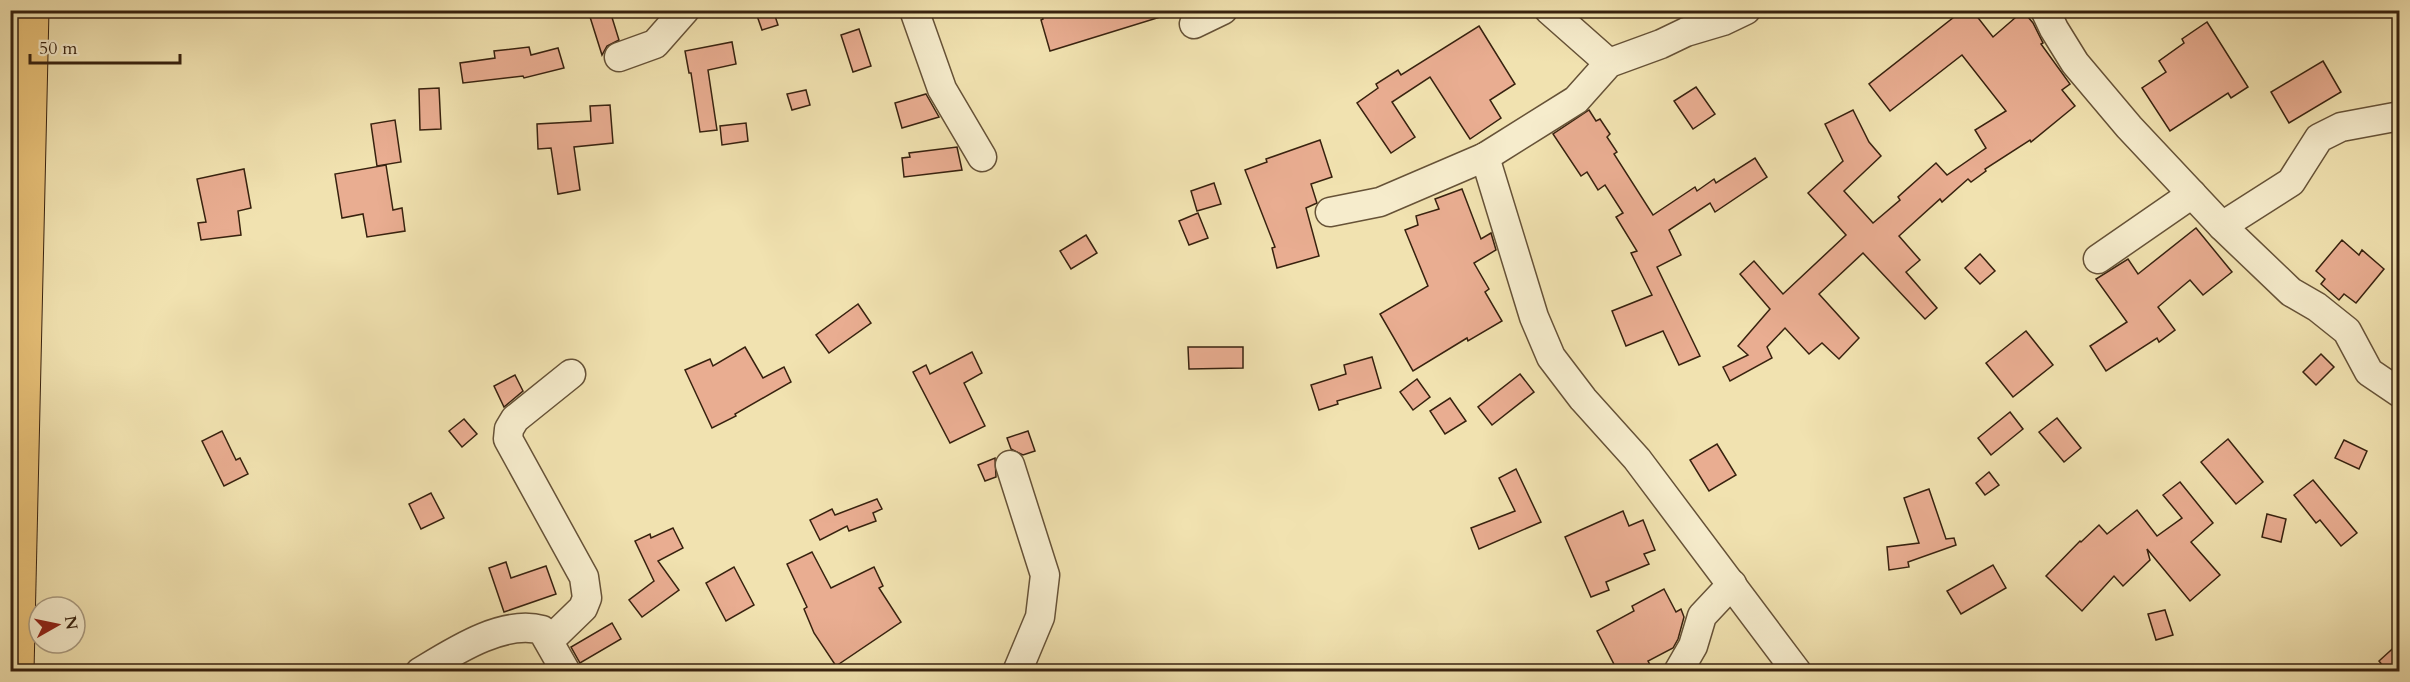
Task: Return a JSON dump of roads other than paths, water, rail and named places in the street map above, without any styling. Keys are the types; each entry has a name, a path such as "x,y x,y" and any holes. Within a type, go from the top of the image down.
{"highway":[{"path":"16,672 32,10"}],"street":[{"path":"619,57 655,44 685,10"},
{"path":"914,10 942,89 982,157"},
{"path":"1194,24 1222,10"},
{"path":"1549,10 1610,63"},
{"path":"1330,212 1380,202 1485,157 1576,100 1610,63 1686,32 1723,21 1746,10"},
{"path":"2045,10 2075,63 2129,127 2222,226 2291,292 2317,307 2347,331 2369,372 2400,393"},
{"path":"2222,226 2291,182 2319,138 2341,127 2400,116"},
{"path":"1485,157 1534,317 1551,357 1583,399 1637,459 1797,672"},
{"path":"2098,259 2192,194"},
{"path":"549,641 583,608 587,598 584,577 508,440 509,429 515,419 571,374"},
{"path":"1010,465 1045,575 1040,617 1017,672"},
{"path":"1678,672 1693,646 1702,616 1732,584"},
{"path":"420,672 488,636 512,627 542,630 566,672"}]}
